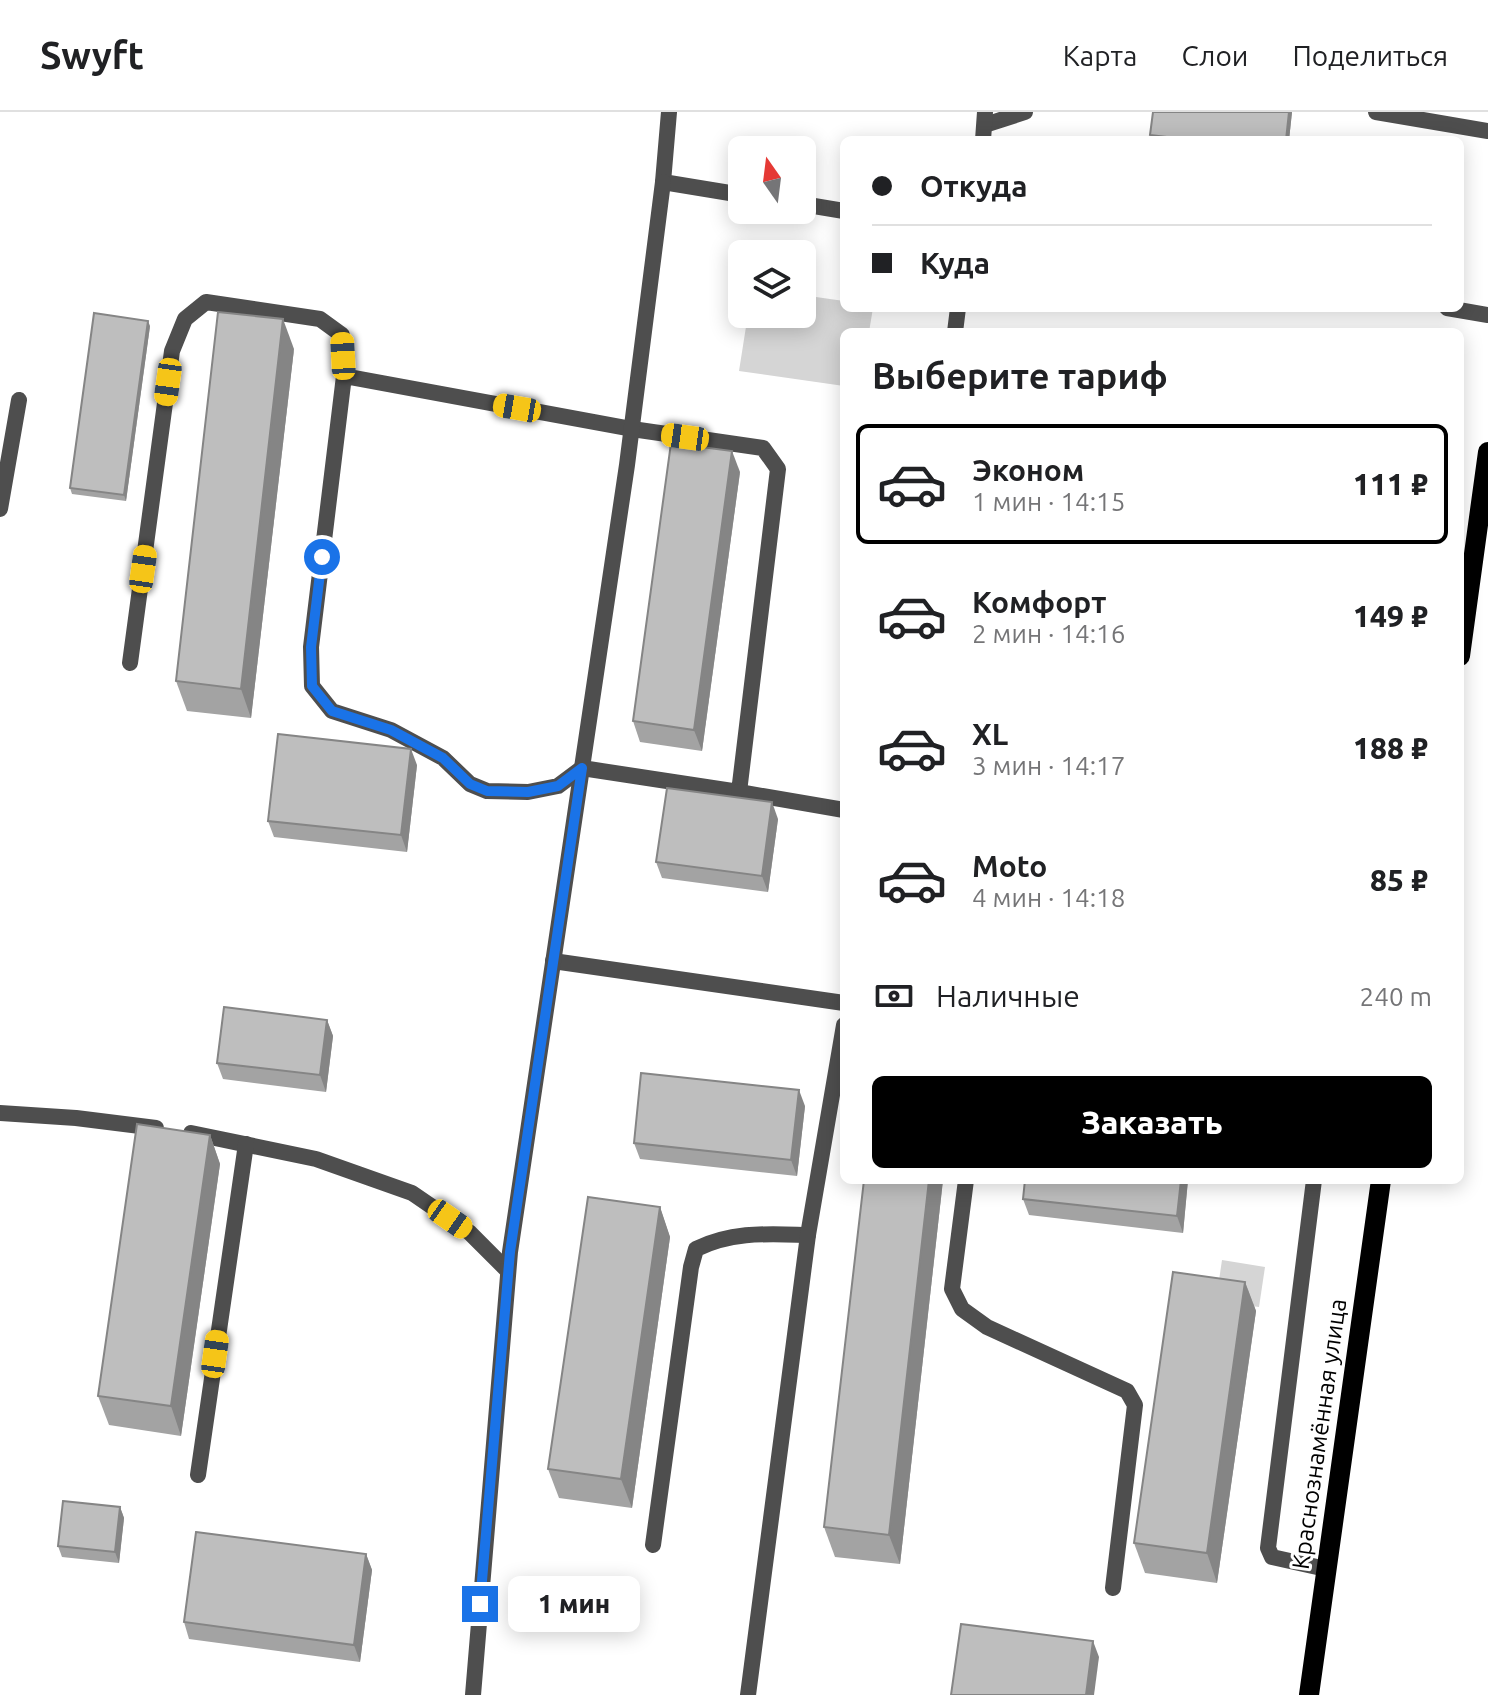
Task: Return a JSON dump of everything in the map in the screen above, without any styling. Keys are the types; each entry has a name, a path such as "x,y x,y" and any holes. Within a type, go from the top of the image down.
{"main road":[{"path":"1464,627 1488,452"},
{"name":"Краснознамённая улица","path":"1309,1695 1380,1184"}],"street":[{"path":"473,1695 508,1271 632,429 669,112"},
{"path":"984,126 1025,112"},
{"path":"1376,112 1488,131"},
{"path":"663,182 728,193"},
{"path":"816,206 840,210"},
{"path":"130,663 172,351 185,319 206,302 320,319 342,335 344,376 311,647 312,686 332,711 391,730 443,758 470,784 487,791 528,792 558,786 582,768 840,809"},
{"path":"1464,311 1488,315"},
{"path":"344,376 632,429 763,448 778,469 739,792"},
{"path":"0,509 19,400"},
{"path":"553,961 840,1002"},
{"path":"748,1695 808,1235 840,1048"},
{"path":"0,1113 76,1118 187,1132 316,1159 412,1193 469,1232 508,1271"},
{"path":"198,1475 246,1144"},
{"path":"965,1184 952,1289 962,1309 987,1327 1127,1391 1135,1405 1113,1588"},
{"path":"1314,1184 1268,1548 1272,1557 1326,1569"},
{"path":"653,1545 696,1249 742,1234 808,1235"}],"shaded area":[{"path":"816,297 840,300 840,312 872,312 870,328 840,328 840,385 739,371 746,328 816,328"},
{"path":"1222,1260 1265,1267 1259,1307 1216,1301"}],"building":[{"path":"1153,112 1289,112 1286,136 1150,135"},
{"path":"218,312 283,319 241,689 176,681"},
{"path":"94,313 148,321 124,495 70,488"},
{"path":"671,443 732,451 694,730 633,721"},
{"path":"278,734 411,749 401,835 268,821"},
{"path":"667,788 772,802 762,876 656,862"},
{"path":"224,1007 327,1020 320,1075 217,1063"},
{"path":"641,1073 799,1090 791,1160 634,1143"},
{"path":"137,1124 210,1135 171,1406 98,1396"},
{"path":"864,1184 929,1184 889,1535 824,1527"},
{"path":"1025,1184 1181,1184 1177,1216 1023,1199"},
{"path":"588,1197 660,1207 621,1479 548,1469"},
{"path":"1173,1272 1245,1282 1207,1553 1134,1543"},
{"path":"63,1501 120,1507 115,1552 58,1546"},
{"path":"196,1532 366,1554 354,1645 184,1622"},
{"path":"961,1624 1093,1641 1086,1695 951,1695"}],"route":[{"path":"322,557 311,647 312,686 332,711 391,730 443,758 470,784 487,791 528,792 558,786 582,768 510,1252 480,1604"}]}
